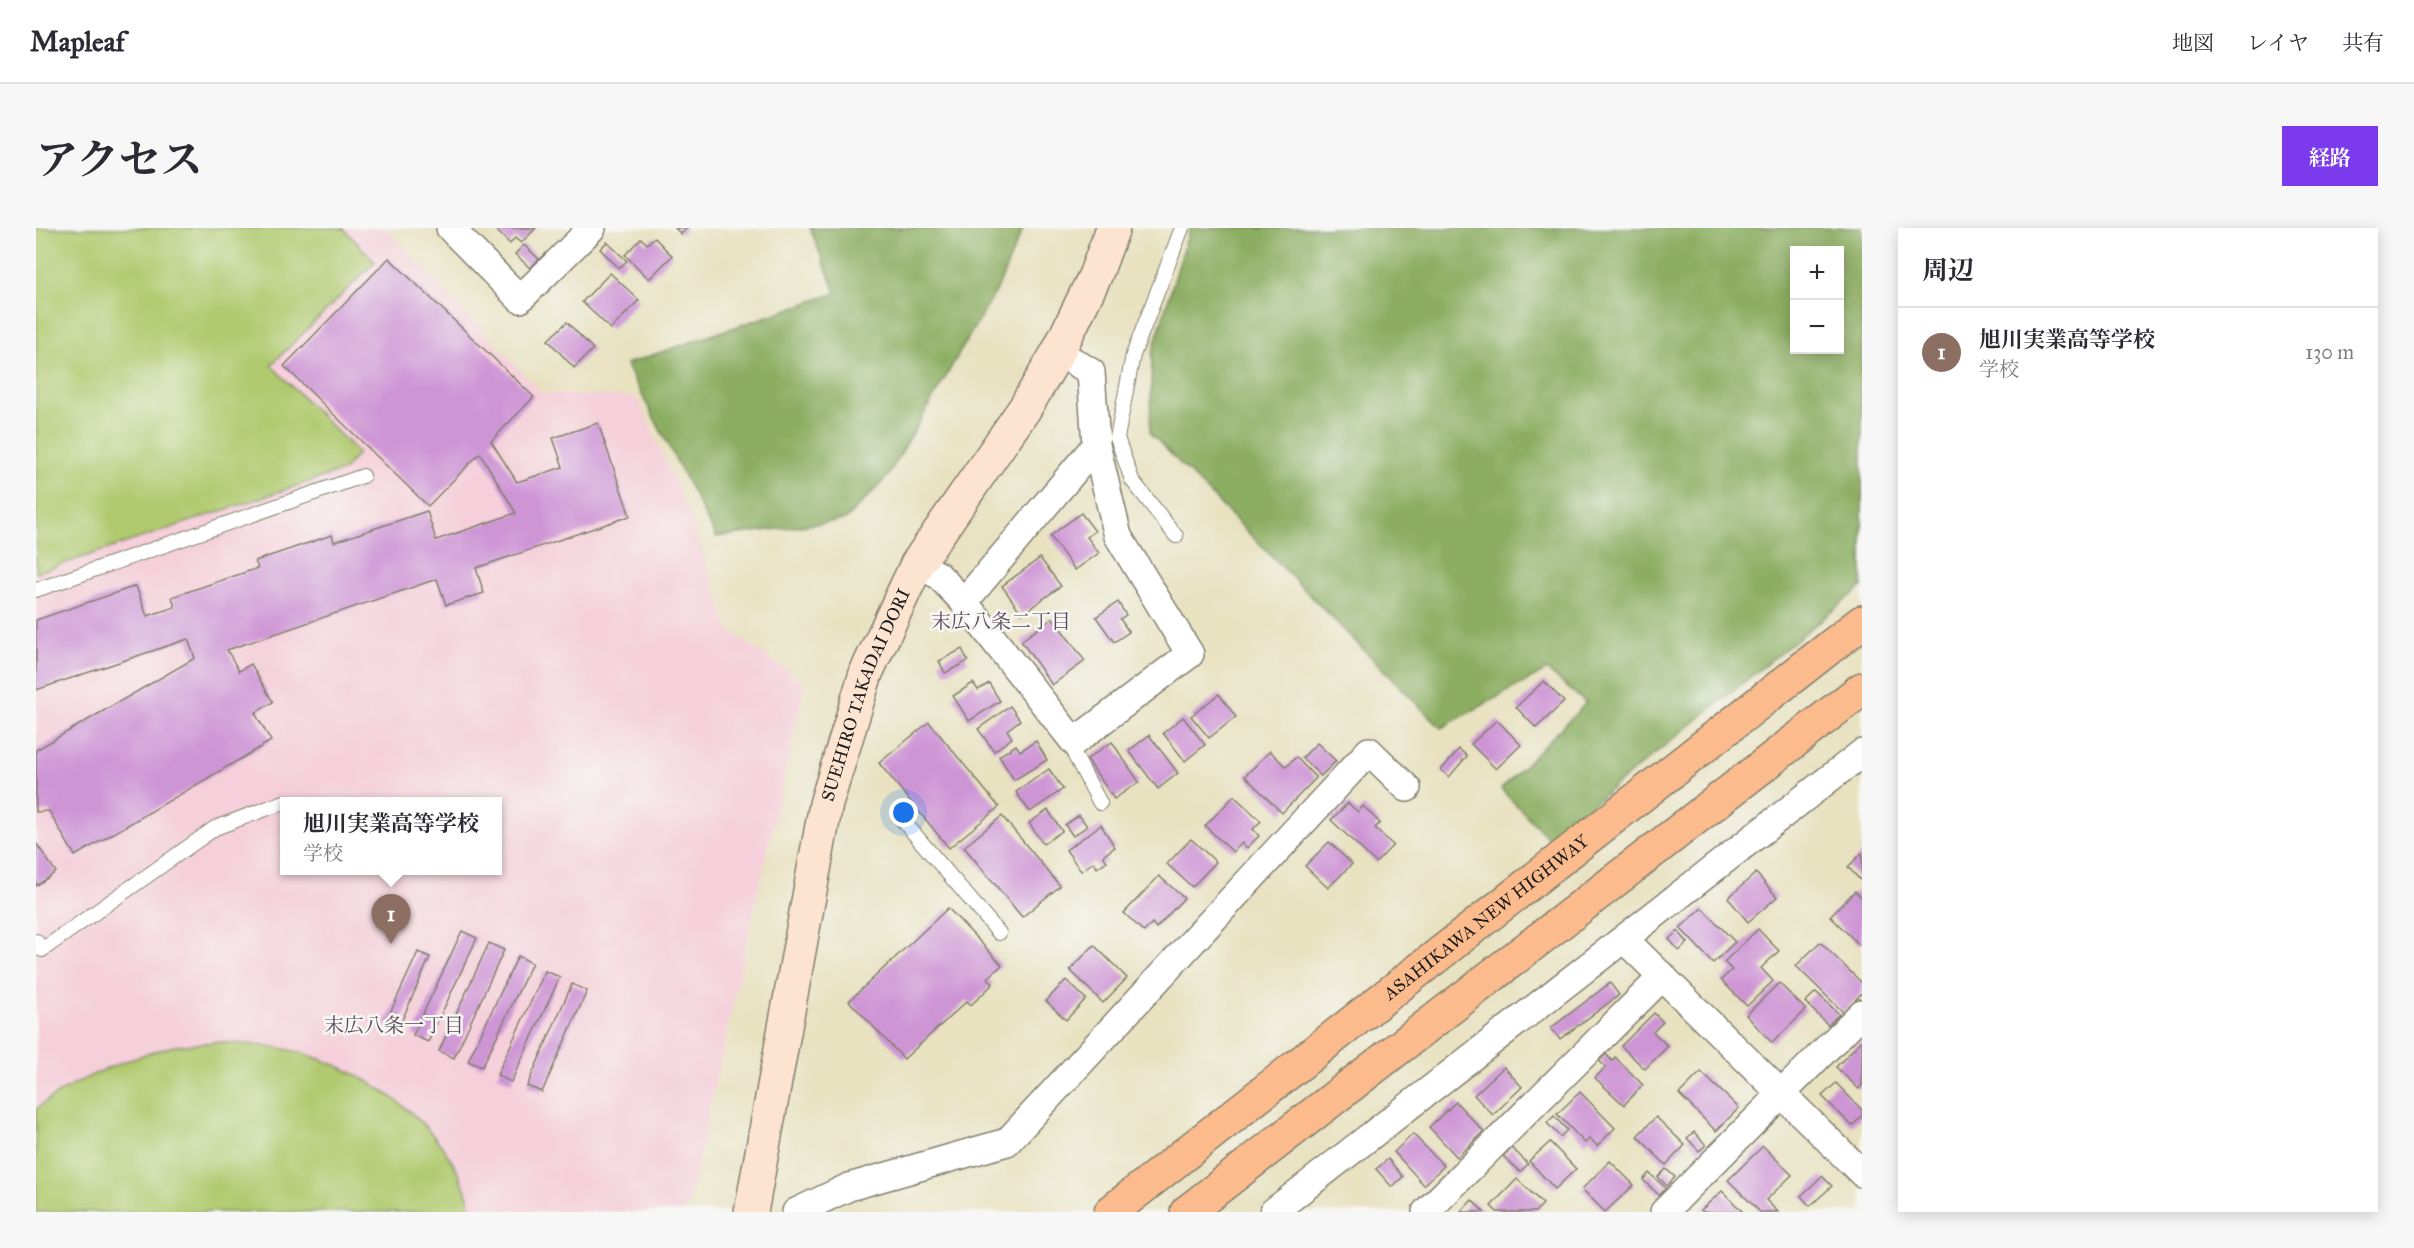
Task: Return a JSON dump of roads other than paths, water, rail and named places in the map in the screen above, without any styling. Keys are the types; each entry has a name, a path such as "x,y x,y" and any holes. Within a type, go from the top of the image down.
{"highway":[{"name":"ASAHIKAWA NEW HIGHWAY","path":"1111,1212 1862,622"},
{"path":"1187,1212 1862,689"}],"street":[{"path":"450,228 520,299 592,228"},
{"name":"SUEHIRO TAKADAI DORI","path":"751,1212 826,804 866,673 917,564 1025,408 1058,352 1095,276 1113,228"},
{"path":"917,564 938,575 964,602 1074,742 1190,654 1118,536 1096,445 1091,372 1058,352"},
{"path":"964,602 1096,445"},
{"path":"796,1212 849,1187 1007,1142 1369,751 1407,788"},
{"path":"1273,1212 1625,940 1862,753"},
{"path":"1625,940 1862,1173"},
{"path":"1426,1212 1663,976"},
{"path":"1664,1212 1862,1013"}],"lane":[{"path":"1176,536 1132,480 1117,438 1133,355 1182,228"},
{"path":"36,590 363,476"},
{"path":"1074,742 1075,756 1100,803"},
{"path":"36,941 42,950 215,828 280,803"},
{"path":"899,816 999,933"}],"place":[{"name":"旭川実業高等学校","path":"391,944"}],"district":[{"name":"末広八条二丁目","path":"1001,621"},
{"name":"末広八条一丁目","path":"394,1025"}]}
